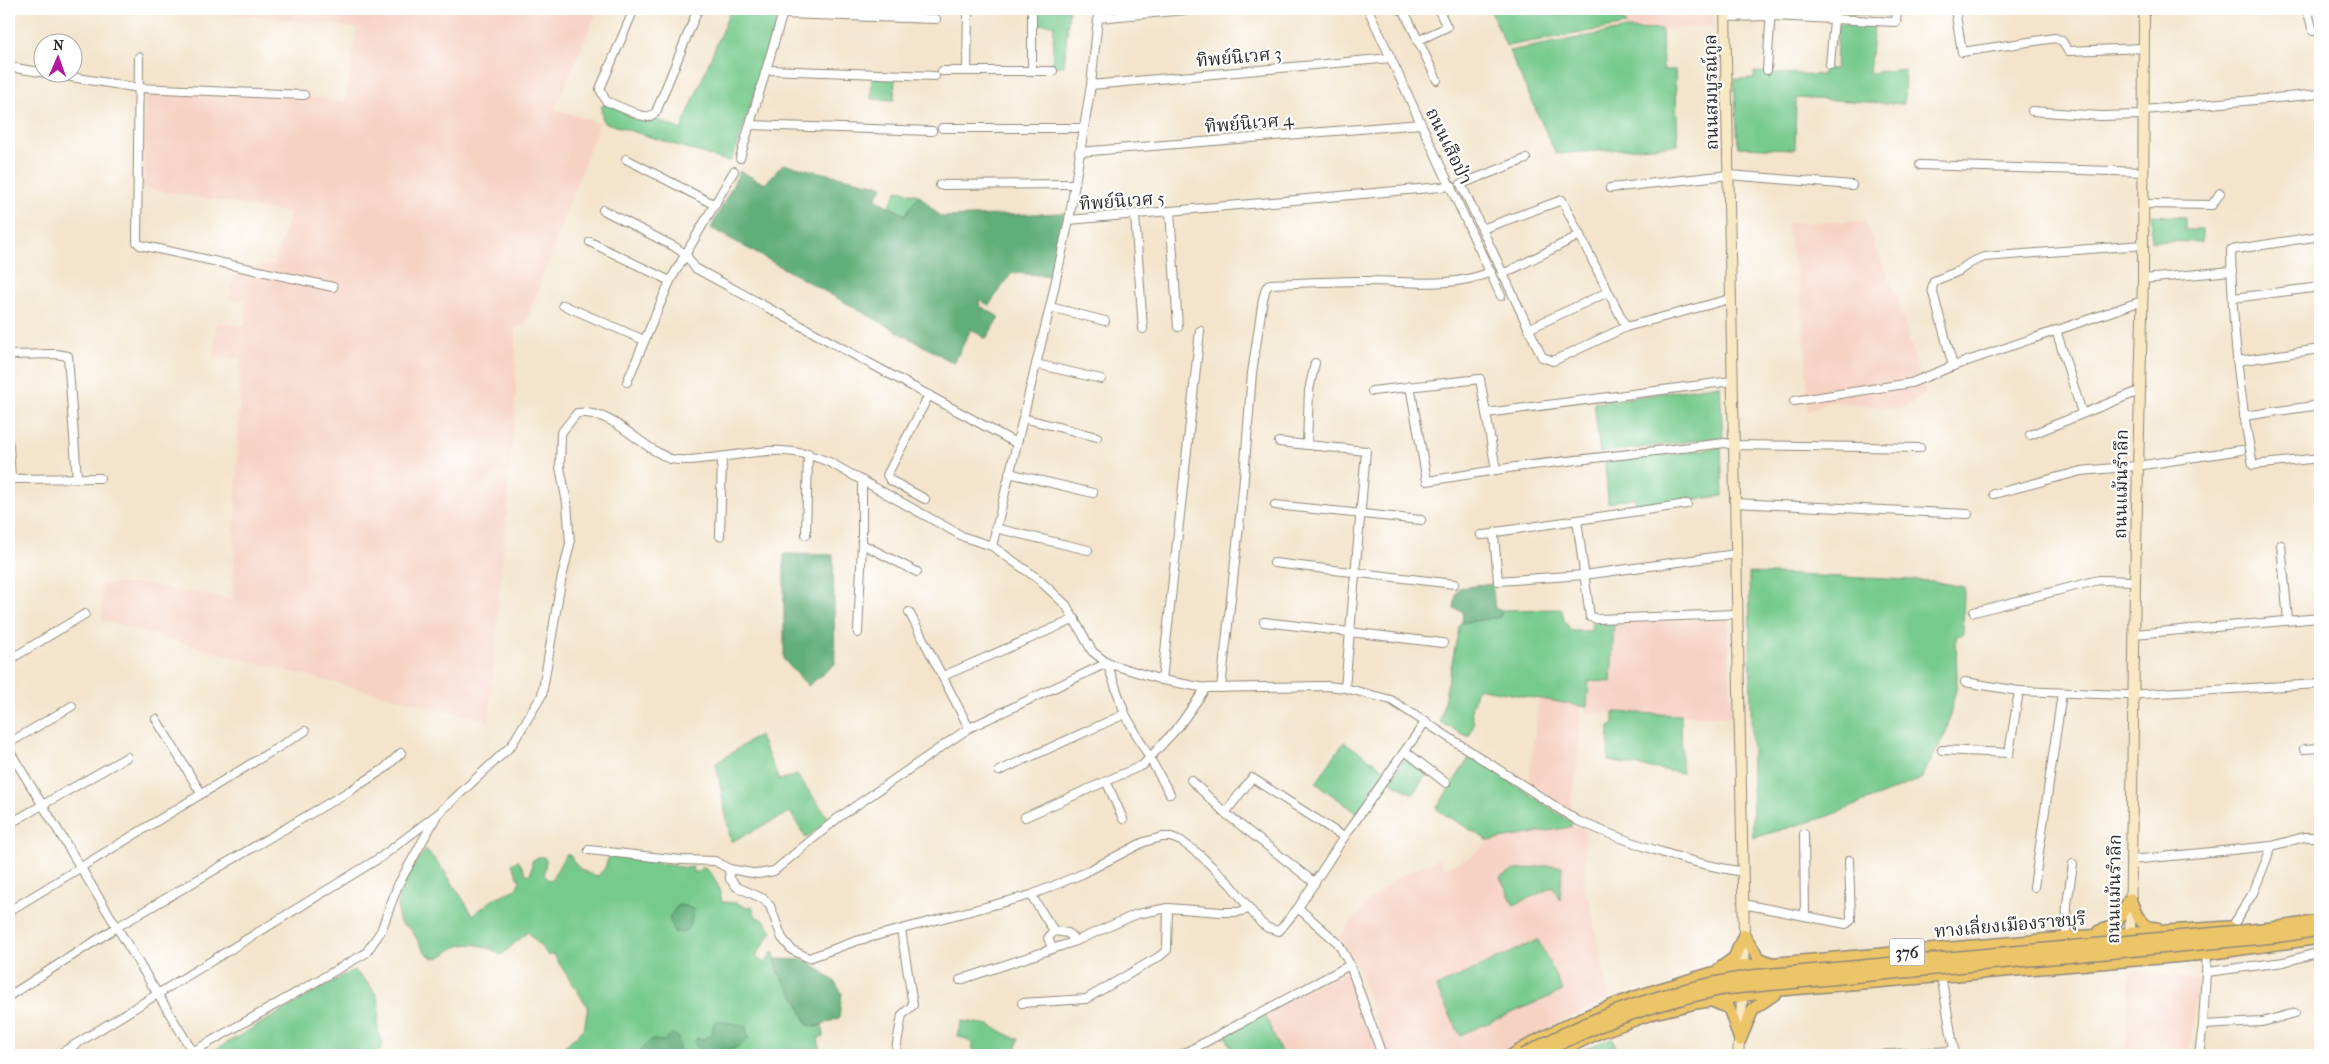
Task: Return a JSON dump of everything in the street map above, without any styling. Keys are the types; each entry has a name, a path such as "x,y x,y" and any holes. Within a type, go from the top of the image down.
{"main road":[{"path":"2130,899 2137,916 2146,927 2179,930"},
{"path":"2088,936 2114,926 2130,899"},
{"name":"ทางเลี่ยงเมืองราชบุรี","path":"1512,1055 1543,1036 1598,1009 1716,971 1743,966 2088,936 2232,926 2320,917"},
{"name":"ทางเลี่ยงเมืองราชบุรี","path":"1523,1055 1587,1022 1624,1007 1715,982 1752,976 2090,943 2273,928 2320,921"},
{"name":"ทางเลี่ยงเมืองราชบุรี","path":"1540,1055 1589,1030 1626,1016 1664,1003 1722,989 2320,930"},
{"path":"1744,935 1759,958 1772,964"},
{"path":"1716,971 1734,958 1744,935"},
{"name":"376","path":"1553,1055 1598,1034 1654,1013 1710,1001 1780,990 2207,954 2320,938"},
{"path":"1740,1040 1746,1021 1753,1009 1780,990"},
{"path":"1710,1001 1721,1003 1729,1008 1740,1040"}],"street":[{"path":"634,9 600,89 606,101 639,115 649,117 656,112 698,9"},
{"path":"967,71 968,9"},
{"path":"1032,9 1032,71"},
{"path":"1069,220 1091,85 1099,9"},
{"path":"1098,18 1197,9"},
{"name":"ถนนเสือป่า","path":"1368,9 1502,296"},
{"path":"1398,9 1404,11 1437,80"},
{"path":"1417,41 1447,27 1438,9"},
{"path":"1830,64 1835,9"},
{"path":"1726,13 1771,12 1834,19 1896,22 1897,9"},
{"path":"1955,9 1962,52 2055,38 2062,41 2068,51 2144,48"},
{"name":"ถนนแม้นรำลึก","path":"2130,960 2134,634 2143,279 2144,9"},
{"path":"2308,9 2313,31"},
{"path":"740,158 768,70 784,11 936,20"},
{"path":"1767,70 1771,12"},
{"name":"ถนนสมบูรณ์กูล","path":"1726,13 1730,298 1744,935 1743,997 1738,1055"},
{"path":"139,57 137,242 140,246 333,287"},
{"name":"ทิพย์นิเวศ 3","path":"1091,85 1390,58"},
{"path":"9,67 139,88 304,95"},
{"path":"768,70 935,76"},
{"path":"942,71 1053,71"},
{"path":"2032,112 2100,116 2320,94"},
{"name":"ทิพย์นิเวศ 4","path":"1080,152 1422,124"},
{"path":"751,125 932,131"},
{"path":"942,128 1083,128"},
{"path":"1526,158 1461,184 1542,357 1553,361 1626,327 1730,298"},
{"path":"626,159 716,205"},
{"path":"1920,165 2144,172"},
{"path":"627,382 670,281 716,205 734,171"},
{"path":"1610,188 1729,175 1852,185"},
{"path":"940,184 1074,184"},
{"name":"ทิพย์นิเวศ 5","path":"992,546 1050,307 1069,220 1452,186"},
{"path":"2143,204 2212,205 2220,193"},
{"path":"1482,229 1562,200 1626,327"},
{"path":"603,210 675,247 686,255 695,268 1016,443"},
{"path":"1170,212 1178,327"},
{"path":"1135,215 1144,329"},
{"path":"1503,274 1580,235"},
{"path":"2320,236 2231,250 2237,361 2253,465 2320,458"},
{"path":"590,242 670,281"},
{"path":"1954,366 1932,289 1934,281 1959,271 1970,263 1984,257 2143,245"},
{"path":"2143,279 2232,271"},
{"path":"1221,688 1243,490 1252,373 1266,288 1270,284 1366,281 1460,282 1491,272"},
{"path":"2234,298 2320,287"},
{"path":"1528,329 1608,292"},
{"path":"1794,401 1911,383 1954,366 2142,301"},
{"path":"563,305 644,340"},
{"path":"1050,307 1105,321"},
{"path":"2056,330 2082,414"},
{"path":"1162,680 1200,331"},
{"path":"2237,361 2320,349"},
{"path":"9,355 56,354 68,356 77,478"},
{"path":"1307,444 1309,390 1315,363"},
{"path":"1036,364 1101,380"},
{"path":"1372,390 1480,379 1496,470"},
{"path":"1486,413 1732,381"},
{"path":"1410,386 1427,481 1496,470 1725,443 1734,446 1920,448"},
{"path":"2030,434 2139,391"},
{"path":"925,499 890,480 887,475 888,469 929,395"},
{"path":"2244,416 2320,406"},
{"path":"58,1055 381,858 438,813 511,746 542,695 561,581 570,544 567,503 560,467 561,433 577,413 590,412 616,423 642,444 670,459 722,457 787,449 808,453 829,462 964,537 992,546 1053,591 1075,619 1083,638 1092,651 1107,664 1162,680 1206,688 1297,685 1345,688 1391,700 1484,758 1552,806 1578,821 1607,833 1700,864 1742,872"},
{"path":"1023,418 1097,437"},
{"path":"1279,442 1366,451 1345,688"},
{"path":"9,445 10,479 100,478"},
{"path":"1994,494 2080,471 2138,466 2241,450"},
{"path":"806,534 808,453"},
{"path":"720,536 722,457"},
{"path":"1009,473 1093,493"},
{"path":"858,633 862,544 862,482"},
{"path":"1735,503 1968,514"},
{"path":"1481,535 1495,534 1496,532 1527,526 1687,504"},
{"path":"1276,505 1420,520"},
{"path":"1577,520 1590,618 1737,614"},
{"path":"995,528 1088,550"},
{"path":"1495,534 1498,581 1584,575 1736,554"},
{"path":"862,544 918,572"},
{"path":"2281,545 2288,620"},
{"path":"1274,563 1454,584"},
{"path":"1974,612 2099,580 2135,582"},
{"path":"909,612 969,728"},
{"path":"9,660 85,614"},
{"path":"2134,634 2320,618"},
{"path":"943,676 1075,619"},
{"path":"1264,622 1443,642"},
{"path":"1107,664 1125,714 1170,794"},
{"path":"589,850 681,860 714,861 729,870 758,874 774,871 838,818 969,728 1107,664"},
{"path":"1965,682 2019,691 2125,695 2320,684"},
{"path":"1025,817 1107,783 1143,765 1151,759 1179,726 1206,688"},
{"path":"1942,750 2009,753 2019,691"},
{"path":"2034,887 2062,693"},
{"path":"9,743 72,706"},
{"path":"999,771 1125,714"},
{"path":"156,719 201,793"},
{"path":"729,870 730,879 737,886 764,899 770,906 782,938 792,950 809,958 856,940 902,930 1031,895 1082,874 1144,842 1162,837 1171,837 1181,841 1200,855 1231,885 1261,923 1268,928 1279,931 1298,908 1344,837 1426,721"},
{"path":"9,911 305,731"},
{"path":"2304,749 2320,748"},
{"path":"9,750 159,995 190,1053 366,953 381,931 398,885 438,813"},
{"path":"1405,751 1446,783"},
{"path":"9,996 117,927 351,790 384,769 401,753"},
{"path":"9,824 126,757"},
{"path":"1225,813 1252,778 1344,837"},
{"path":"1191,780 1225,813 1315,883"},
{"path":"1107,783 1124,818"},
{"path":"1804,834 1804,915"},
{"path":"2131,860 2272,846 2304,837 2320,837"},
{"path":"2232,926 2253,893 2272,846"},
{"path":"1743,904 1846,924 1851,920 1848,860"},
{"path":"2066,938 2067,904 2072,864"},
{"path":"1031,895 1054,931 1068,933 1076,941"},
{"path":"960,980 1076,941 1137,914 1168,908 1221,912 1238,912 1249,909"},
{"path":"1022,1003 1086,999 1160,956 1167,950 1168,908"},
{"path":"1298,908 1338,943 1350,965 1382,1055"},
{"path":"895,1055 902,1016 913,1005 902,930"},
{"path":"1052,948 1048,938 1054,931"},
{"path":"2207,972 2284,962 2320,952"},
{"path":"2198,1055 2203,1025 2207,954"},
{"path":"1181,1055 1350,965"},
{"path":"1871,1055 1954,1051 1941,975"},
{"path":"2203,1025 2262,1022 2295,1014"}],"shaded area":[{"path":"192,9 598,9 555,109 599,123 524,327 515,327 516,394 489,721 247,661 102,620 101,584 145,584 232,599 241,358 214,358 216,323 245,326 246,300 230,299 234,272 274,264 290,213 143,188 145,90 319,98 345,103 357,28"},
{"path":"1618,9 1713,9 1714,26 1662,30 1626,29"},
{"path":"1864,221 1897,298 1925,394 1900,409 1829,401 1808,411 1806,354 1800,290 1786,223"},
{"path":"1728,619 1731,717 1587,712 1588,681 1611,681 1614,623"},
{"path":"1539,699 1581,706 1577,767 1570,810 1529,782"},
{"path":"1571,827 1585,829 1584,895 1589,896 1609,999 1523,1040 1501,1055 1387,1055 1359,969 1339,938 1371,899 1400,876 1439,858 1444,868 1471,857 1489,841"},
{"path":"2130,969 2198,981 2189,1055 2125,1055"},
{"path":"1348,971 1378,1055 1282,1055 1263,1010"}],"green space":[{"path":"731,9 779,9 775,29 738,144 730,162 603,122 601,107 606,104 650,120 658,120 681,130"},
{"path":"1037,9 1069,9 1064,66 1052,66 1054,25 1037,24"},
{"path":"1490,9 1617,9 1626,25 1506,46"},
{"path":"1841,9 1892,9 1891,16 1840,13"},
{"path":"1838,24 1874,26 1869,73 1905,69 1904,104 1796,98 1795,149 1738,147 1734,79 1754,79 1754,72 1823,75 1823,69 1836,69"},
{"path":"1626,29 1662,30 1663,70 1675,70 1678,145 1556,154 1509,51"},
{"path":"872,77 895,77 894,100 871,99"},
{"path":"783,164 883,186 875,199 905,215 919,195 941,217 1064,213 1052,276 1012,273 989,305 979,300 980,306 999,317 986,339 971,329 954,363 711,228 740,171 765,184"},
{"path":"898,190 919,195 906,215 889,206"},
{"path":"2152,215 2185,217 2185,230 2202,230 2202,242 2151,241"},
{"path":"1720,385 1723,437 1600,453 1594,403"},
{"path":"1721,447 1723,496 1636,506 1635,497 1608,503 1605,463"},
{"path":"784,554 833,555 835,664 808,686 784,660"},
{"path":"1749,573 1933,581 1964,587 1963,635 1956,636 1957,685 1946,733 1921,779 1829,816 1753,838"},
{"path":"1492,584 1495,609 1502,610 1500,617 1462,623 1463,611 1454,609 1456,594 1459,588"},
{"path":"1562,609 1564,621 1572,631 1591,631 1592,622 1614,623 1611,682 1589,681 1587,707 1477,688 1471,710 1474,724 1469,737 1440,722 1460,623 1500,617 1502,610"},
{"path":"1614,712 1681,715 1682,773 1608,761 1609,727 1614,724"},
{"path":"759,735 779,780 797,775 830,820 806,838 790,812 731,842 716,763"},
{"path":"1344,742 1387,771 1357,813 1316,783"},
{"path":"1471,755 1571,822 1571,827 1489,841 1436,809"},
{"path":"1405,758 1408,758 1428,772 1413,794 1389,781"},
{"path":"426,849 445,872 473,915 495,898 516,889 520,881 512,864 518,860 527,875 531,873 532,861 538,857 544,857 546,861 544,874 548,880 552,879 566,854 570,855 581,869 598,876 605,868 609,855 687,868 693,867 692,872 698,872 702,867 714,877 722,902 737,903 747,908 752,906 756,917 764,920 772,931 756,956 765,964 773,951 779,973 798,1002 807,1024 815,1027 822,1025 824,1036 818,1038 821,1053 799,1049 788,1055 680,1055 678,1037 663,1041 651,1040 636,1055 558,1055 558,1052 584,1029 588,1007 553,954 549,956 528,932 501,955 486,947 468,944 456,947 435,958 425,952 410,929 400,923 398,902 400,892 408,875"},
{"path":"1542,866 1562,866 1560,900 1553,887 1514,905 1500,877 1512,871"},
{"path":"678,905 694,910 690,927 682,933 674,932 669,917"},
{"path":"1538,940 1563,991 1460,1035 1436,987"},
{"path":"775,959 807,960 833,980 842,993 839,1018 815,1027 807,1024 798,1002 779,973"},
{"path":"353,970 369,985 378,999 378,1032 383,1043 378,1055 206,1055"},
{"path":"1263,1010 1282,1055 1235,1055 1225,1035"},
{"path":"719,1021 746,1026 748,1039 727,1051 703,1055 694,1042 697,1038 704,1039 711,1035 715,1022"},
{"path":"962,1021 990,1025 1012,1037 1019,1038 1015,1055 975,1055 971,1042 957,1035"},
{"path":"673,1034 678,1037 680,1055 636,1055 651,1040 663,1041"},
{"path":"1613,1038 1617,1055 1567,1055"}]}
